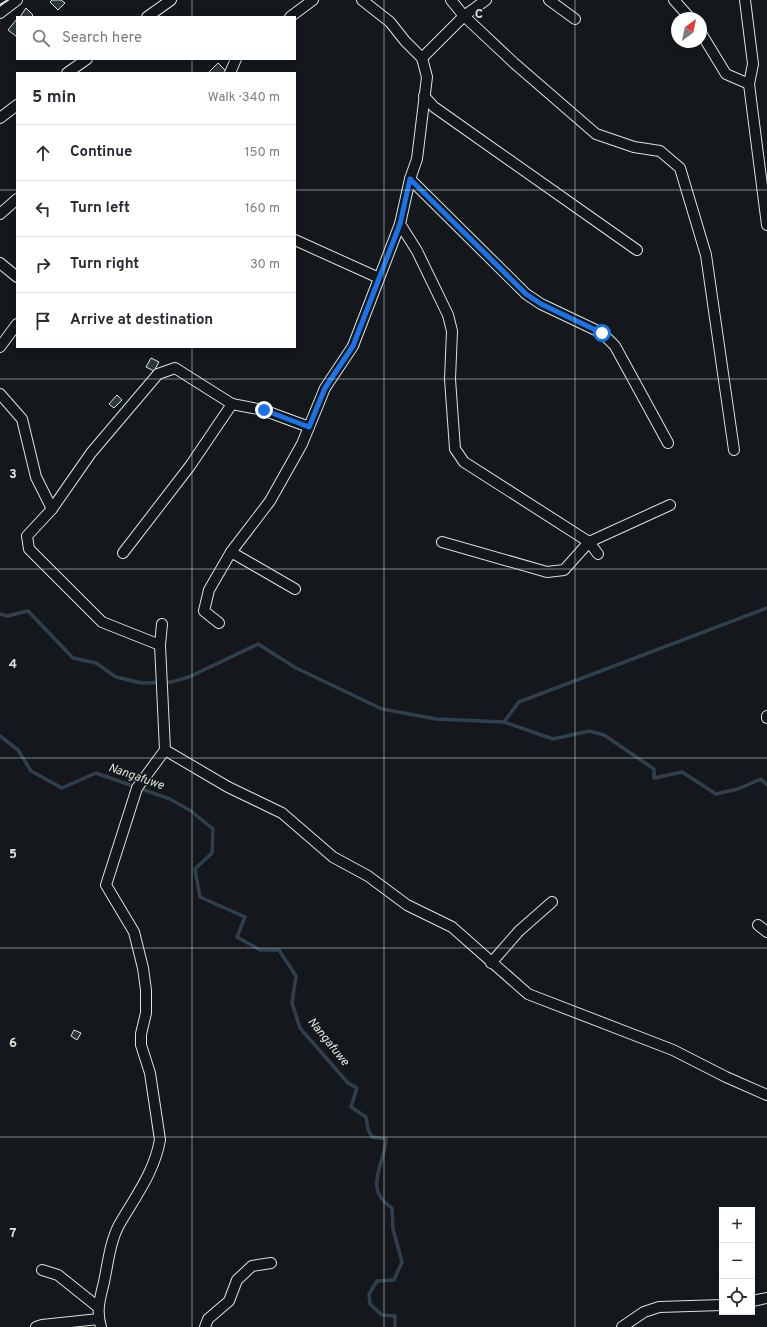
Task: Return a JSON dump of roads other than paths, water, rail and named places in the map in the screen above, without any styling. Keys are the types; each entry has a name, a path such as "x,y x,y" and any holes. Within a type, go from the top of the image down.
{"street":[{"path":"0,13 17,0"},
{"path":"148,16 172,0"},
{"path":"291,16 313,0"},
{"path":"219,623 204,611 209,590 231,552 270,501 302,444 325,388 353,346 400,224 410,179 417,159 427,77 422,58 405,41 390,22 362,0"},
{"path":"451,0 464,16 514,63 596,134 634,147 660,151 680,168 706,255 734,450"},
{"path":"422,58 464,16 486,0"},
{"path":"549,0 575,19"},
{"path":"674,0 685,12"},
{"path":"745,0 753,64 749,84 767,225"},
{"path":"707,44 726,74 749,84"},
{"path":"68,72 86,60"},
{"path":"230,72 236,60"},
{"path":"424,96 434,107 637,250"},
{"path":"0,118 16,107"},
{"path":"410,179 526,294 541,304 602,333 615,346 668,443"},
{"path":"0,214 16,200"},
{"path":"400,224 417,251 448,315 452,331 450,379 456,449 464,462 589,542 598,554"},
{"path":"296,240 379,278"},
{"path":"0,264 16,276"},
{"path":"0,347 16,325"},
{"path":"160,645 102,622 29,549 27,536 52,509 91,453 158,374 175,368 232,404 264,410 309,427"},
{"path":"0,394 22,419 36,477 52,509"},
{"path":"123,553 190,466 232,404"},
{"path":"442,542 547,572 564,570 589,542 670,505"},
{"path":"231,552 295,589"},
{"path":"36,1327 42,1325 100,1323 98,1307 113,1240 119,1226 143,1188 158,1150 160,1140 150,1073 141,1045 146,1013 146,990 143,968 134,932 106,886 137,788 165,750 160,645 162,624"},
{"path":"165,750 228,787 282,813 333,856 368,876 407,905 452,927 491,963 528,994 673,1050 767,1096"},
{"path":"491,963 519,931 552,902"},
{"path":"758,925 767,932"},
{"path":"205,1327 208,1319 229,1301 237,1280 252,1266 271,1263"},
{"path":"42,1270 58,1275 98,1307"},
{"path":"755,1300 767,1298"},
{"path":"622,1327 644,1312 659,1307 719,1305"}],"waterway":[{"path":"504,722 519,702 767,608"},
{"path":"0,614 7,616 28,611 73,658 96,663 116,677 142,683 171,682 189,677 258,644 296,668 382,709 436,719 504,722 553,739 589,731 604,735 654,769 654,778 682,772 716,794 738,789 761,779 767,785"},
{"name":"Nangafuwe","path":"0,736 18,750 31,771 62,788 96,773 170,799 191,811 213,829 212,853 195,869 200,897 245,917 237,937 260,950 279,950 296,976 292,1003 300,1028 348,1083 357,1088 351,1107 366,1117 368,1129 372,1137 386,1139 377,1176 378,1193 383,1201 392,1208 393,1229 402,1262 394,1280 377,1281 369,1294 370,1304 382,1315 395,1316 395,1327"}]}
